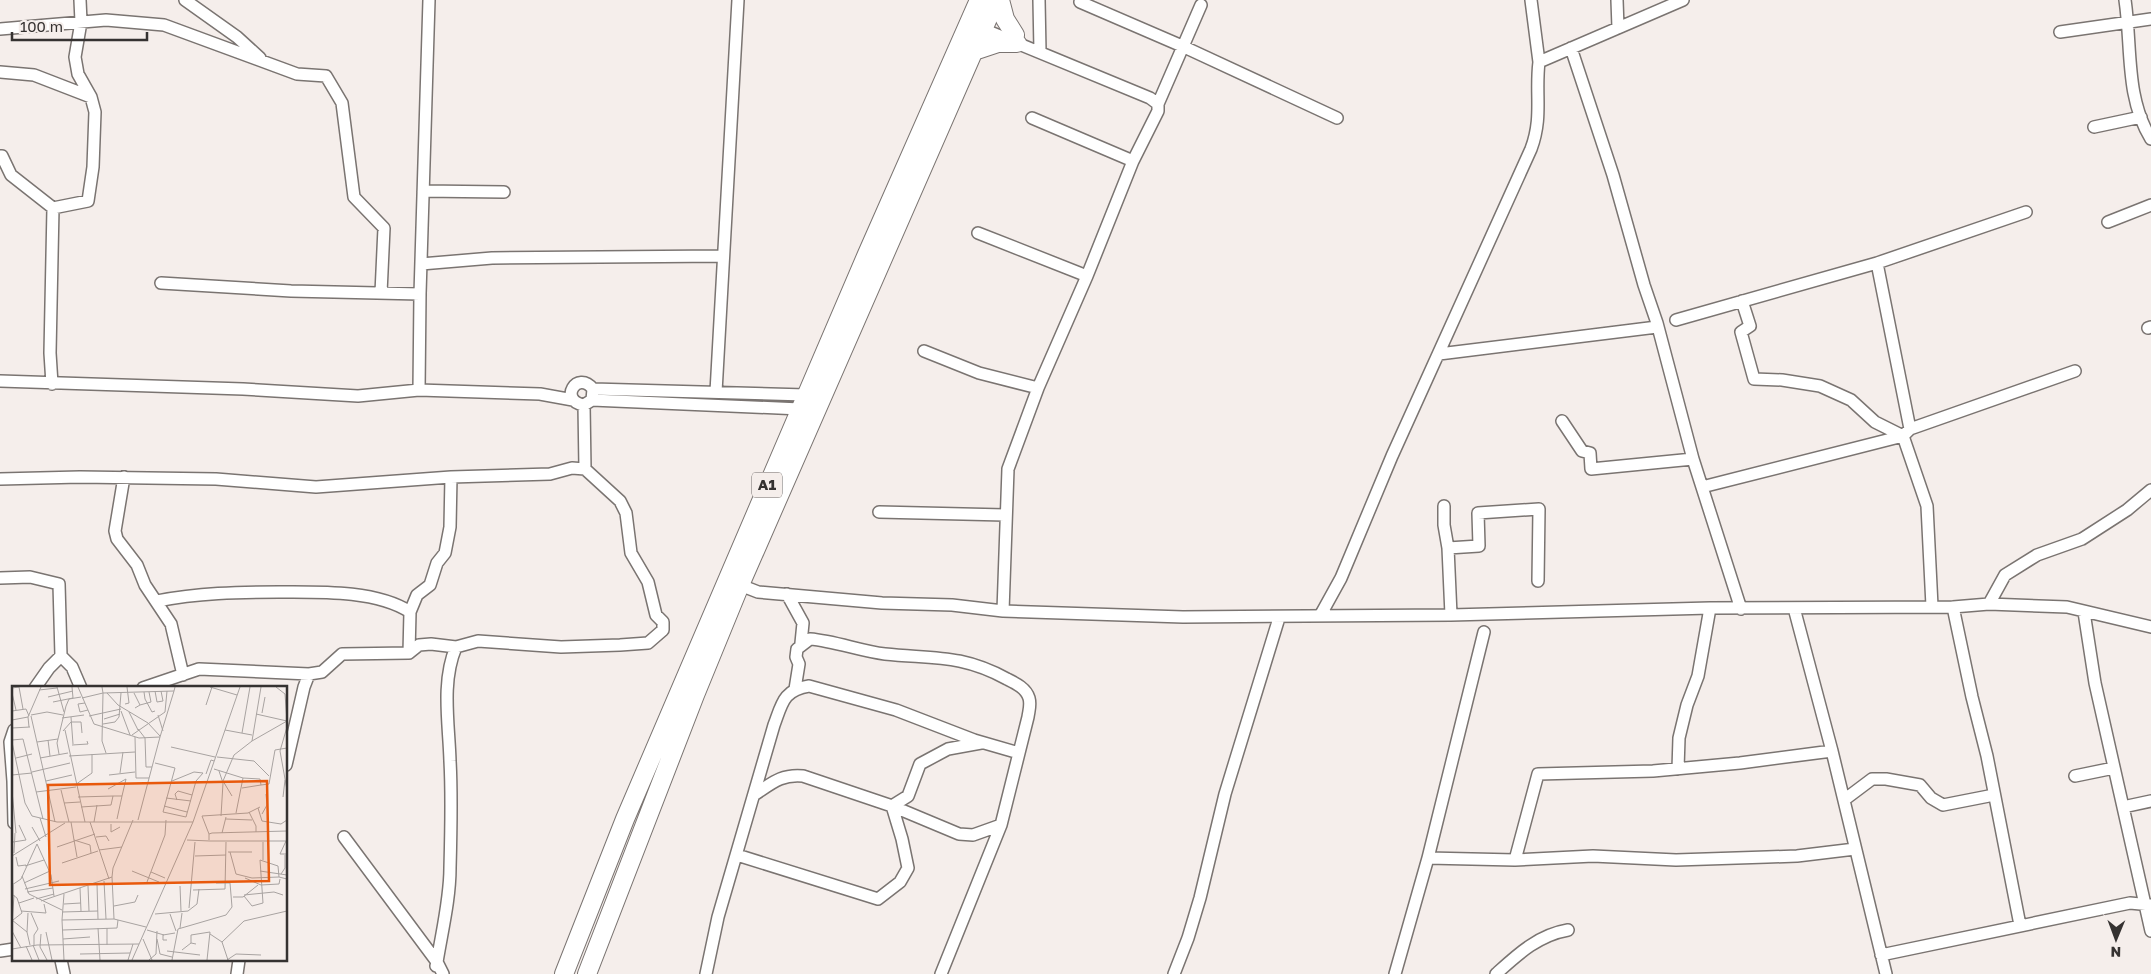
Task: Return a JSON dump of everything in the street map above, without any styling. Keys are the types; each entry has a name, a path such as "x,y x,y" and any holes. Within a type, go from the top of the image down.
{"highway":[{"name":"A1","path":"564,974 624,819 803,402 978,18 996,0"},
{"path":"1000,0 1005,19 1026,45"},
{"name":"A1","path":"587,974 695,695 740,585 974,51 978,18"},
{"path":"974,51 998,44 1026,45"}],"street":[{"path":"0,156 2,156 11,175 53,208 88,201 93,167 95,112 91,97 78,74 75,57 81,22 80,0"},
{"path":"185,0 238,37 263,61"},
{"path":"420,390 420,294 429,0"},
{"path":"716,392 738,0"},
{"path":"1026,45 1039,0"},
{"path":"1320,616 1341,578 1392,456 1458,308 1517,184 1537,132 1539,62 1531,0"},
{"path":"1617,0 1618,28"},
{"path":"1539,62 1683,0"},
{"path":"2125,0 2128,23 2129,62 2134,96 2149,133"},
{"path":"1080,2 1182,46 1337,118"},
{"path":"1003,611 1008,469 1038,388 1087,276 1133,161 1158,111 1158,104 1201,5"},
{"path":"978,18 1026,45 1150,98 1158,104"},
{"path":"2060,32 2151,19"},
{"path":"0,29 106,20 164,25 297,74 326,76 342,103 354,197 384,228 381,293"},
{"path":"1571,48 1613,175 1693,459 1741,609"},
{"path":"0,72 34,75 91,97"},
{"path":"2094,127 2141,117"},
{"path":"1032,118 1133,161"},
{"path":"423,191 504,192"},
{"path":"2108,222 2151,205"},
{"path":"52,384 50,353 53,208"},
{"path":"1676,320 1877,262 2026,212"},
{"path":"978,233 1087,276"},
{"path":"421,264 492,258 724,256"},
{"path":"1877,262 1906,432 1927,506 1932,606"},
{"path":"160,283 420,294"},
{"path":"1742,301 1750,326 1741,332 1754,379 1782,380 1820,386 1851,400 1875,422 1906,432"},
{"path":"1439,354 1657,327"},
{"path":"924,351 979,373 1038,388"},
{"path":"1702,487 1906,432 2075,371"},
{"path":"0,381 52,384 243,388 358,396 420,390 540,394 586,398 803,402"},
{"path":"540,394 573,387 577,383 589,384 586,398 585,469"},
{"path":"573,387 571,395 586,398 716,392 803,402"},
{"path":"1562,421 1582,451 1590,453 1591,469 1693,459"},
{"path":"0,479 124,477 216,479 316,487 451,477 510,477 550,474 572,468 585,469 620,501 626,513 631,553 648,582 656,615 663,622 663,630 648,643 561,647 478,641 456,647 431,644 419,645 409,653 342,654 322,672 309,674 199,669 149,686"},
{"path":"124,477 115,532 117,539 137,565 145,584 171,624 183,675"},
{"path":"409,653 410,612 417,595 430,585 437,563 446,553 450,528 451,477"},
{"path":"1989,604 2005,575 2037,555 2082,539 2127,510 2151,490"},
{"path":"1444,506 1451,615"},
{"path":"1448,548 1480,546 1478,513 1540,509 1538,581"},
{"path":"879,512 1006,515"},
{"path":"0,578 30,577 59,584 61,656 72,667 80,686"},
{"path":"740,585 758,592 882,603 952,605 1003,611 1183,617 1279,618 1710,608 1989,604 2067,608 2151,626"},
{"path":"157,602 188,595 224,592 315,591 358,594 410,612"},
{"path":"787,594 803,623 802,643"},
{"path":"1953,606 2020,925"},
{"path":"1678,769 1679,738 1687,705 1698,676 1710,608"},
{"path":"1794,608 1832,751 1886,974"},
{"path":"2084,612 2095,683 2123,807 2148,905 2151,931"},
{"path":"1174,974 1188,938 1200,898 1225,794 1279,618"},
{"path":"1395,974 1428,858 1484,632"},
{"path":"795,689 799,664 796,657 796,649 810,639 884,654 953,659 997,674 1017,684 1029,696 1031,704 1001,825 941,974"},
{"path":"435,974 450,871 450,760 447,714 452,656 456,647"},
{"path":"37,686 49,668 61,656"},
{"path":"288,757 304,687 309,674"},
{"path":"706,974 718,917 774,725 785,697 795,689 809,686 896,710 984,743 1019,753"},
{"path":"12,736 10,742 12,768"},
{"path":"892,806 908,796 920,764 948,749 984,743"},
{"path":"1515,860 1538,774 1678,769 1832,751"},
{"path":"2075,776 2114,768"},
{"path":"754,795 778,778 790,775 803,776 892,806 959,834 973,834 1001,825"},
{"path":"1844,800 1872,779 1886,779 1920,785 1931,798 1942,805 1994,796"},
{"path":"2123,807 2151,801"},
{"path":"737,855 878,899 900,882 908,868 892,806"},
{"path":"344,837 437,962 443,974"},
{"path":"1428,858 1515,860 1593,856 1676,860 1797,856 1855,849"},
{"path":"1881,955 2130,903 2148,905"},
{"path":"1496,974 1524,948 1557,932 1568,930"}]}
